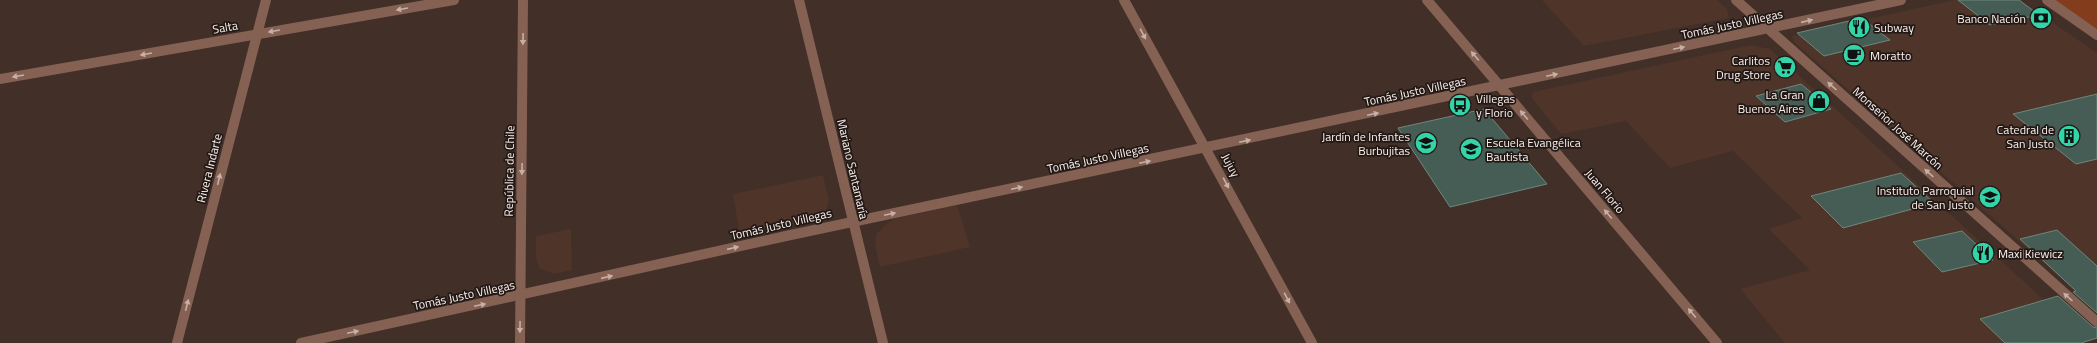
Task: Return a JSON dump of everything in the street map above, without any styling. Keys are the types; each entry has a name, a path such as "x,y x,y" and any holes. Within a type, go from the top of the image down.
{"street":[{"name":"Rivera Indarte","path":"177,343 266,0"},
{"name":"Salta","path":"0,79 454,0"},
{"name":"República de Chile","path":"520,343 523,0"},
{"name":"Mariano Santamaría","path":"799,0 852,222 883,343"},
{"name":"Jujuy","path":"1124,0 1312,343"},
{"name":"Juan Florio","path":"1427,0 1717,343"},
{"name":"Monseñor José Marcón","path":"1736,0 2097,322"},
{"name":"Tomás Justo Villegas","path":"301,343 852,222 1207,149 1901,0"},
{"path":"2047,0 2097,35"}],"shaded area":[{"path":"1542,0 1717,0 1727,9 1729,18 1584,46"},
{"path":"1954,0 2020,0 2097,53 2097,310 1794,42 1792,36"},
{"path":"2055,0 2097,0 2097,29"},
{"path":"1751,45 1770,49 2079,332 2078,343 1785,343 1740,289 1810,270 1769,229 1802,218 1733,151 1670,168 1626,121 1561,134 1531,97 1533,92"},
{"path":"823,175 829,200 825,213 811,220 740,236 733,194"},
{"path":"957,205 970,247 880,267 875,245 876,235 884,226 894,219"},
{"path":"571,229 572,270 554,274 539,268 536,258 536,236"}],"building":[{"path":"1958,0 2019,0 2039,15 1990,25"},
{"path":"1862,18 1890,40 1824,56 1797,33"},
{"path":"1801,84 1831,109 1785,122 1756,96"},
{"name":"Catedral de San Justo","path":"2097,94 2097,159 2076,164 2013,114"},
{"path":"1484,109 1547,184 1450,207 1398,128"},
{"path":"1901,173 1934,203 1843,228 1811,196"},
{"path":"2057,230 2097,266 2097,313 2073,292 2076,291 2020,239"},
{"path":"1962,231 1993,260 1942,272 1913,242"},
{"path":"2058,296 2093,327 2097,328 2097,338 2081,343 2005,343 1980,319"}],"place":[{"name":"Banco Nación","path":"2041,18"},
{"name":"Subway","path":"1859,27"},
{"name":"Moratto","path":"1854,55"},
{"name":"Carlitos Drug Store","path":"1785,67"},
{"name":"La Gran Buenos Aires","path":"1819,101"},
{"name":"Villegas y Florio","path":"1460,105"},
{"name":"Catedral de San Justo","path":"2069,136"},
{"name":"Jardín de Infantes Burbujitas","path":"1426,143"},
{"name":"Escuela Evangélica Bautista","path":"1471,149"},
{"name":"Instituto Parroquial de San Justo","path":"1990,197"},
{"name":"Maxi Kiewicz","path":"1983,253"}]}
